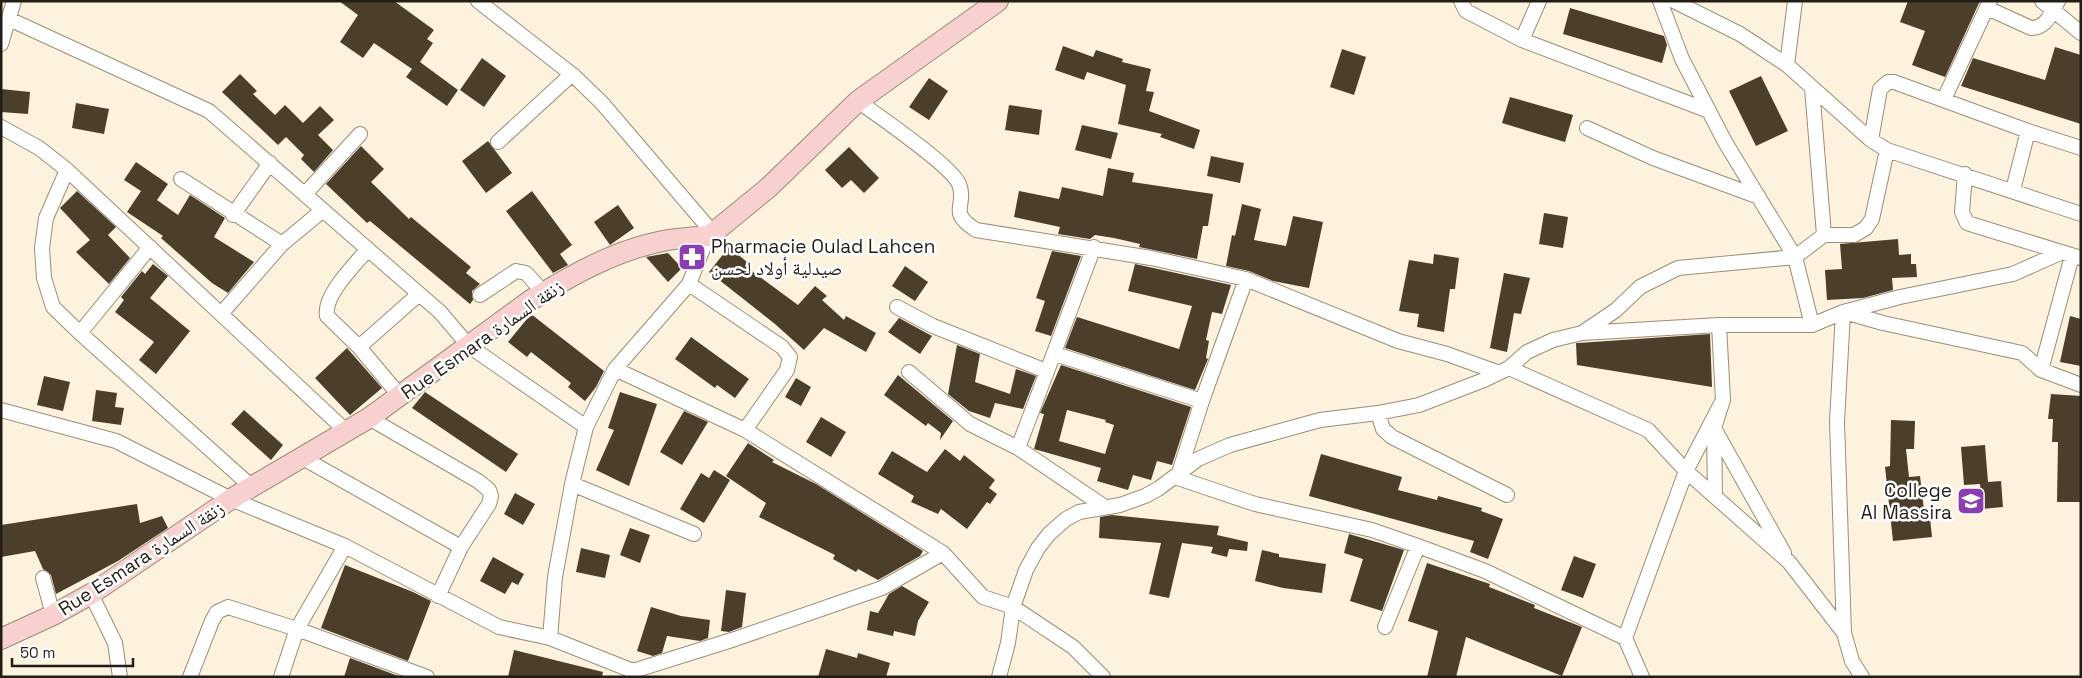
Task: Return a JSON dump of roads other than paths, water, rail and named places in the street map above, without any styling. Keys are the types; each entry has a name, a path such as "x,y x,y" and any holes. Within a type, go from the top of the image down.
{"street":[{"path":"1,44 14,1"},
{"path":"478,1 572,74 602,103 710,234"},
{"path":"550,638 555,577 572,484 586,427 615,368 689,284 710,234 768,188 858,100 998,1"},
{"path":"1461,1 1466,11 1522,40 1708,111"},
{"path":"1522,40 1539,1"},
{"path":"1660,1 1682,59 1708,111 1795,257 1812,325"},
{"path":"1674,1 1740,34 1787,64 1871,140 1886,150 1966,174 2081,214"},
{"path":"1787,64 1795,1"},
{"path":"1944,99 1989,4 2031,28 2039,28 2046,22 2051,4 2081,33"},
{"path":"9,19 209,111 440,312 469,346 586,427"},
{"path":"498,142 572,74"},
{"path":"1871,140 1880,89 1888,82 1899,83 2028,131 2081,148"},
{"path":"1812,88 1824,235"},
{"path":"858,100 934,158 953,176 959,184 959,215 966,224 976,230 1094,247 1246,279 1398,341 1503,370 1648,430 1686,471 1789,562"},
{"path":"1,127 39,148 67,170 346,431"},
{"path":"1588,128 1653,158 1759,197"},
{"path":"2013,190 2028,131"},
{"path":"305,194 360,134"},
{"path":"1582,333 1616,310 1640,288 1678,268 1795,257 1824,235 1854,235 1866,228 1872,219 1886,150"},
{"path":"233,215 270,164"},
{"path":"67,170 46,218 42,248 44,278 53,306 80,333 252,487"},
{"path":"1966,174 1962,212 1967,222 2071,256"},
{"path":"181,179 233,215 282,244"},
{"path":"221,314 282,244 322,210"},
{"name":"Rue Esmara زنقة السمارة","path":"1,639 53,615 90,594 231,500 300,457 369,418 543,292 626,251 656,242 710,234"},
{"path":"80,333 150,247"},
{"path":"1018,448 1094,247"},
{"path":"368,249 330,296 326,309 327,316 359,347 400,396"},
{"path":"999,677 1008,643 1013,607 1026,570 1038,548 1050,534 1066,519 1079,512 1120,505 1145,496 1211,452 1264,433 1328,418 1378,413 1419,405 1449,395 1503,370 1527,352 1553,340 1582,333 1719,325 1812,325 1843,312 1900,297 2013,274 2071,256"},
{"path":"2041,370 2071,256"},
{"path":"480,295 516,271 526,273 543,292"},
{"path":"1177,475 1246,279"},
{"path":"689,284 782,347 790,357 787,370 745,430"},
{"path":"359,347 419,294"},
{"path":"897,307 933,326 1046,371"},
{"path":"1843,312 1883,323 2022,353 2041,370 2081,385"},
{"path":"1843,312 1837,422 1844,633 1852,661 1862,677"},
{"path":"1715,496 1714,428 1722,400 1719,325"},
{"path":"1055,354 1202,401"},
{"path":"615,368 745,430 943,552 983,597 1013,607 1073,646 1103,677"},
{"path":"909,372 970,424 1018,448 1106,507"},
{"path":"1639,675 1625,638 1686,471 1722,400"},
{"path":"1,410 116,441 231,500 344,546 499,627 550,638 632,674 882,588 943,552"},
{"path":"1378,413 1383,429 1392,437 1507,495"},
{"path":"369,418 470,476 489,490 491,496 489,504 461,547 438,596"},
{"path":"1714,428 1789,562 1844,633"},
{"path":"300,457 461,547"},
{"path":"1177,475 1255,504 1372,530 1418,546 1484,571 1625,638"},
{"path":"572,484 694,534"},
{"path":"281,677 297,629 344,546"},
{"path":"1385,627 1418,546"},
{"path":"43,578 53,615"},
{"path":"90,594 115,643 120,677"},
{"path":"190,677 217,612 228,607 297,629 427,677"}],"place":[{"name":"Pharmacie Oulad Lahcen صيدلية أولاد لحسن","path":"692,257"},
{"name":"College Al Massira","path":"1971,501"}]}
